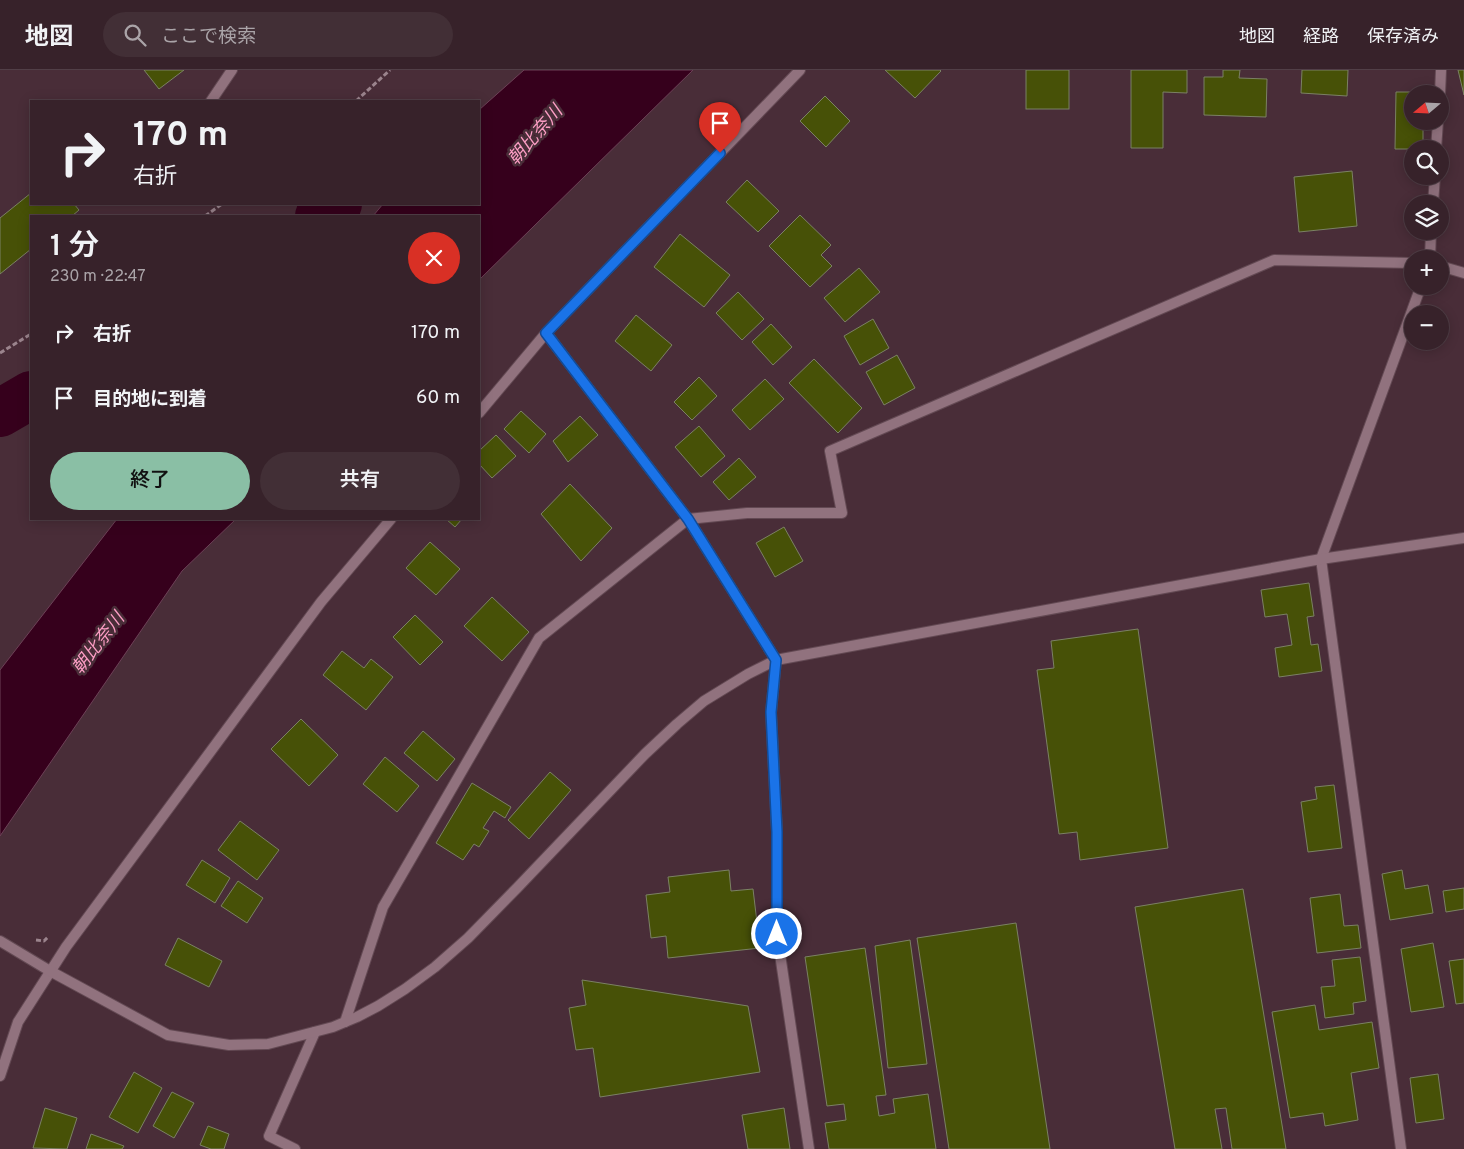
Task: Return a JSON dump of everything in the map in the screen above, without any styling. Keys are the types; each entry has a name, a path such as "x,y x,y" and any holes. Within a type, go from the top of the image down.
{"street":[{"path":"212,100 232,70"},
{"path":"480,412 546,333 800,70"},
{"path":"1440,85 1441,70"},
{"path":"346,1022 383,907 539,638 688,519 747,513 842,513 830,452 1274,260 1404,263"},
{"path":"1449,269 1464,273"},
{"path":"1401,1149 1321,559 1418,295"},
{"path":"546,333 688,519 776,660 771,712 777,832 777,934 809,1149"},
{"path":"0,1076 18,1022 66,947 321,602 390,520"},
{"path":"0,941 50,971 168,1034 229,1045 268,1044 315,1032 346,1022 378,1006 406,989 435,967 474,932 645,754 677,724 704,701 748,674 776,660 1321,559 1464,538"},
{"path":"295,1149 269,1136 315,1032"}],"path":[{"path":"357,100 390,70"},
{"path":"206,215 221,205"},
{"path":"0,353 30,335"}],"water":[{"name":"朝比奈川","path":"524,70 693,70 480,279 480,215 374,215 382,205 480,205 480,109"},
{"name":"朝比奈川","path":"116,520 235,520 182,571 0,836 0,670"}],"building":[{"path":"144,70 184,70 159,89"},
{"path":"885,70 940,70 941,71 915,98"},
{"path":"1026,70 1069,70 1069,109 1026,109"},
{"path":"1131,70 1187,70 1187,93 1163,92 1163,148 1131,148"},
{"path":"1223,70 1240,70 1239,78 1267,79 1266,117 1204,115 1204,77 1223,77"},
{"path":"1302,70 1348,70 1347,96 1301,93"},
{"path":"1458,70 1464,70 1464,95"},
{"path":"1396,92 1404,92 1404,130 1423,130 1423,140 1404,140 1404,149 1395,149"},
{"path":"825,96 850,121 826,147 800,121"},
{"path":"1352,171 1357,226 1299,232 1294,177"},
{"path":"747,180 779,211 758,232 726,202"},
{"path":"30,194 30,205 75,205 79,210 73,215 30,215 30,250 0,274 0,218"},
{"path":"800,215 831,245 821,255 832,266 810,287 769,246"},
{"path":"680,234 730,275 704,307 654,267"},
{"path":"859,268 880,292 845,322 824,298"},
{"path":"738,292 764,319 742,340 716,313"},
{"path":"636,315 672,345 651,371 615,341"},
{"path":"873,319 889,348 860,365 844,336"},
{"path":"771,324 792,347 773,365 752,342"},
{"path":"897,355 915,388 884,405 866,372"},
{"path":"814,359 862,408 838,433 789,383"},
{"path":"699,377 717,396 692,420 674,402"},
{"path":"765,379 784,399 750,430 732,410"},
{"path":"521,411 546,434 529,453 504,429"},
{"path":"580,416 598,435 568,462 553,441"},
{"path":"699,426 725,456 701,477 675,447"},
{"path":"496,435 516,456 492,478 480,465 480,450"},
{"path":"739,458 756,477 729,500 713,482"},
{"path":"570,484 612,528 581,561 541,514"},
{"path":"447,520 461,520 455,527"},
{"path":"784,527 803,561 775,577 756,543"},
{"path":"430,542 460,569 436,595 406,568"},
{"path":"1309,583 1314,616 1307,617 1311,645 1318,644 1322,671 1279,677 1275,648 1292,645 1287,614 1265,617 1261,590"},
{"path":"492,597 529,632 502,661 464,626"},
{"path":"415,615 443,642 420,665 393,637"},
{"path":"1138,629 1168,848 1080,860 1077,832 1059,834 1037,670 1054,668 1051,641"},
{"path":"342,651 364,668 371,659 393,677 366,710 323,675"},
{"path":"301,719 338,755 309,786 271,749"},
{"path":"423,731 455,759 437,781 404,753"},
{"path":"385,757 419,786 397,812 363,784"},
{"path":"550,772 571,790 529,839 508,820"},
{"path":"472,783 511,807 505,818 494,811 483,828 489,831 479,847 474,844 463,860 436,843"},
{"path":"1334,785 1342,848 1308,852 1301,802 1317,799 1315,787"},
{"path":"240,821 279,850 257,880 218,850"},
{"path":"202,860 230,878 215,903 186,885"},
{"path":"729,870 731,891 753,889 760,948 668,958 666,936 651,938 646,895 670,892 668,877"},
{"path":"1402,870 1405,889 1428,885 1433,913 1390,920 1382,874"},
{"path":"238,881 263,898 247,923 221,906"},
{"path":"1464,888 1464,909 1446,912 1443,891"},
{"path":"1243,889 1286,1149 1232,1149 1226,1108 1215,1109 1222,1149 1175,1149 1135,907"},
{"path":"1340,894 1344,926 1358,925 1361,948 1317,953 1310,898"},
{"path":"1016,923 1050,1149 949,1149 917,938"},
{"path":"178,938 222,961 209,987 165,965"},
{"path":"910,940 927,1064 888,1068 875,946"},
{"path":"1433,943 1444,1007 1411,1012 1401,949"},
{"path":"865,948 886,1095 876,1096 879,1116 895,1113 893,1099 928,1094 936,1149 829,1149 825,1123 846,1120 844,1104 827,1106 805,957"},
{"path":"1360,957 1366,1001 1353,1003 1354,1014 1325,1018 1321,987 1335,986 1332,960"},
{"path":"1464,959 1464,1003 1456,1004 1449,961"},
{"path":"582,980 748,1006 760,1072 600,1097 593,1048 576,1050 569,1008 586,1005"},
{"path":"1315,1005 1319,1030 1372,1022 1379,1068 1351,1073 1358,1120 1325,1126 1323,1113 1290,1118 1272,1012"},
{"path":"134,1072 162,1088 138,1133 109,1117"},
{"path":"1438,1074 1444,1119 1416,1123 1410,1078"},
{"path":"172,1092 194,1103 174,1138 153,1126"},
{"path":"45,1108 77,1118 67,1149 33,1148"},
{"path":"784,1108 790,1149 748,1149 742,1115"},
{"path":"208,1126 229,1134 224,1149 211,1149 200,1145"},
{"path":"91,1134 124,1146 122,1149 86,1149"}],"waterway":[{"path":"321,215 336,205"},
{"path":"0,413 30,396"}],"route":[{"path":"720,153 546,333 688,519 776,660 771,712 777,832 777,934"}]}
